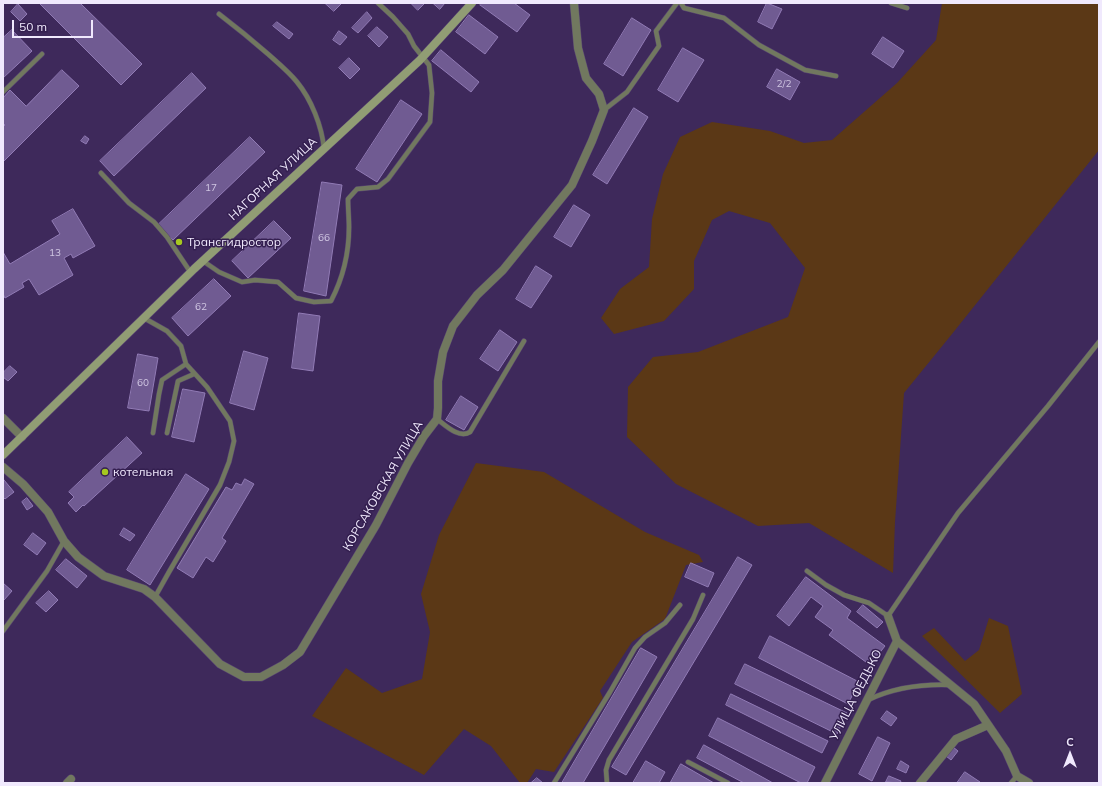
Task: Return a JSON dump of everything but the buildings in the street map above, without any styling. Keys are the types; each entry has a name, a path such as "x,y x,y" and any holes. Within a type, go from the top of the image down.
{"street":[{"name":"НАГОРНАЯ УЛИЦА","path":"3,455 203,261 423,56 472,3"},
{"path":"574,3 578,48 586,78 599,94 604,110"},
{"name":"КОРСАКОВСКАЯ УЛИЦА","path":"155,597 220,664 244,677 261,677 283,665 300,652 376,525 408,463 436,419 438,408 438,381 443,352 453,326 478,295 503,270 572,185 604,110"},
{"path":"3,418 22,437"},
{"path":"3,467 23,484 48,512 64,541 78,557 104,576 144,589 155,597"},
{"name":"УЛИЦА ФЕДЬКО","path":"825,783 897,641 888,616"},
{"path":"897,641 974,704 1006,751 1017,776 1029,783"},
{"path":"920,783 956,739 988,725"}],"lane":[{"path":"203,261 219,272 242,282 255,280 278,282 296,298 314,302 331,301 337,290 347,258 349,227 348,199 357,189 378,187 388,179 430,122 432,93 429,65 414,46 408,34 378,3"},
{"path":"604,110 627,92 658,46 656,31 676,3"},
{"path":"681,3 684,8 724,18 759,45 805,70 836,76"},
{"path":"891,3 907,8"},
{"path":"219,14 252,40 296,81 303,91 319,122 323,136 324,149"},
{"path":"3,92 42,54"},
{"path":"100,173 129,203 154,222 191,273"},
{"path":"144,318 167,332 181,346 186,364 207,388 230,421 234,440 229,462 220,485 168,572 155,597"},
{"path":"436,419 461,435 466,435 470,432 524,341"},
{"path":"807,571 826,585 844,595 869,603 888,616 958,513 1043,412 1099,342"},
{"path":"153,434 162,380 186,364"},
{"path":"167,434 178,381 194,374"},
{"path":"3,631 47,571 64,541"},
{"path":"607,783 606,770 618,742 693,619 703,595"},
{"path":"554,783 610,692 635,648 645,637 665,623 680,605"},
{"path":"866,701 877,696 915,687 951,685"},
{"path":"688,762 728,783"},
{"path":"1011,783 1017,776"}],"shaded area":[{"path":"942,3 1099,3 1099,150 904,393 893,573 809,523 758,526 676,484 627,437 628,387 653,357 698,352 788,317 805,268 770,223 729,211 712,220 694,261 694,289 664,321 614,334 601,318 620,289 649,267 652,219 663,174 680,137 712,122 770,131 804,143 832,140 897,83 936,40"},
{"path":"476,463 544,472 645,532 699,555 703,562 686,565 665,619 632,642 600,691 603,698 554,772 536,769 527,783 520,783 491,746 464,729 424,775 312,716 346,668 382,693 422,679 430,632 421,594 439,535"},
{"path":"989,618 1008,626 1022,694 1000,713 922,636 934,628 965,661 979,650"}],"place":[{"name":"Трансгидростор","path":"179,242"},
{"name":"котельная","path":"105,472"}]}
